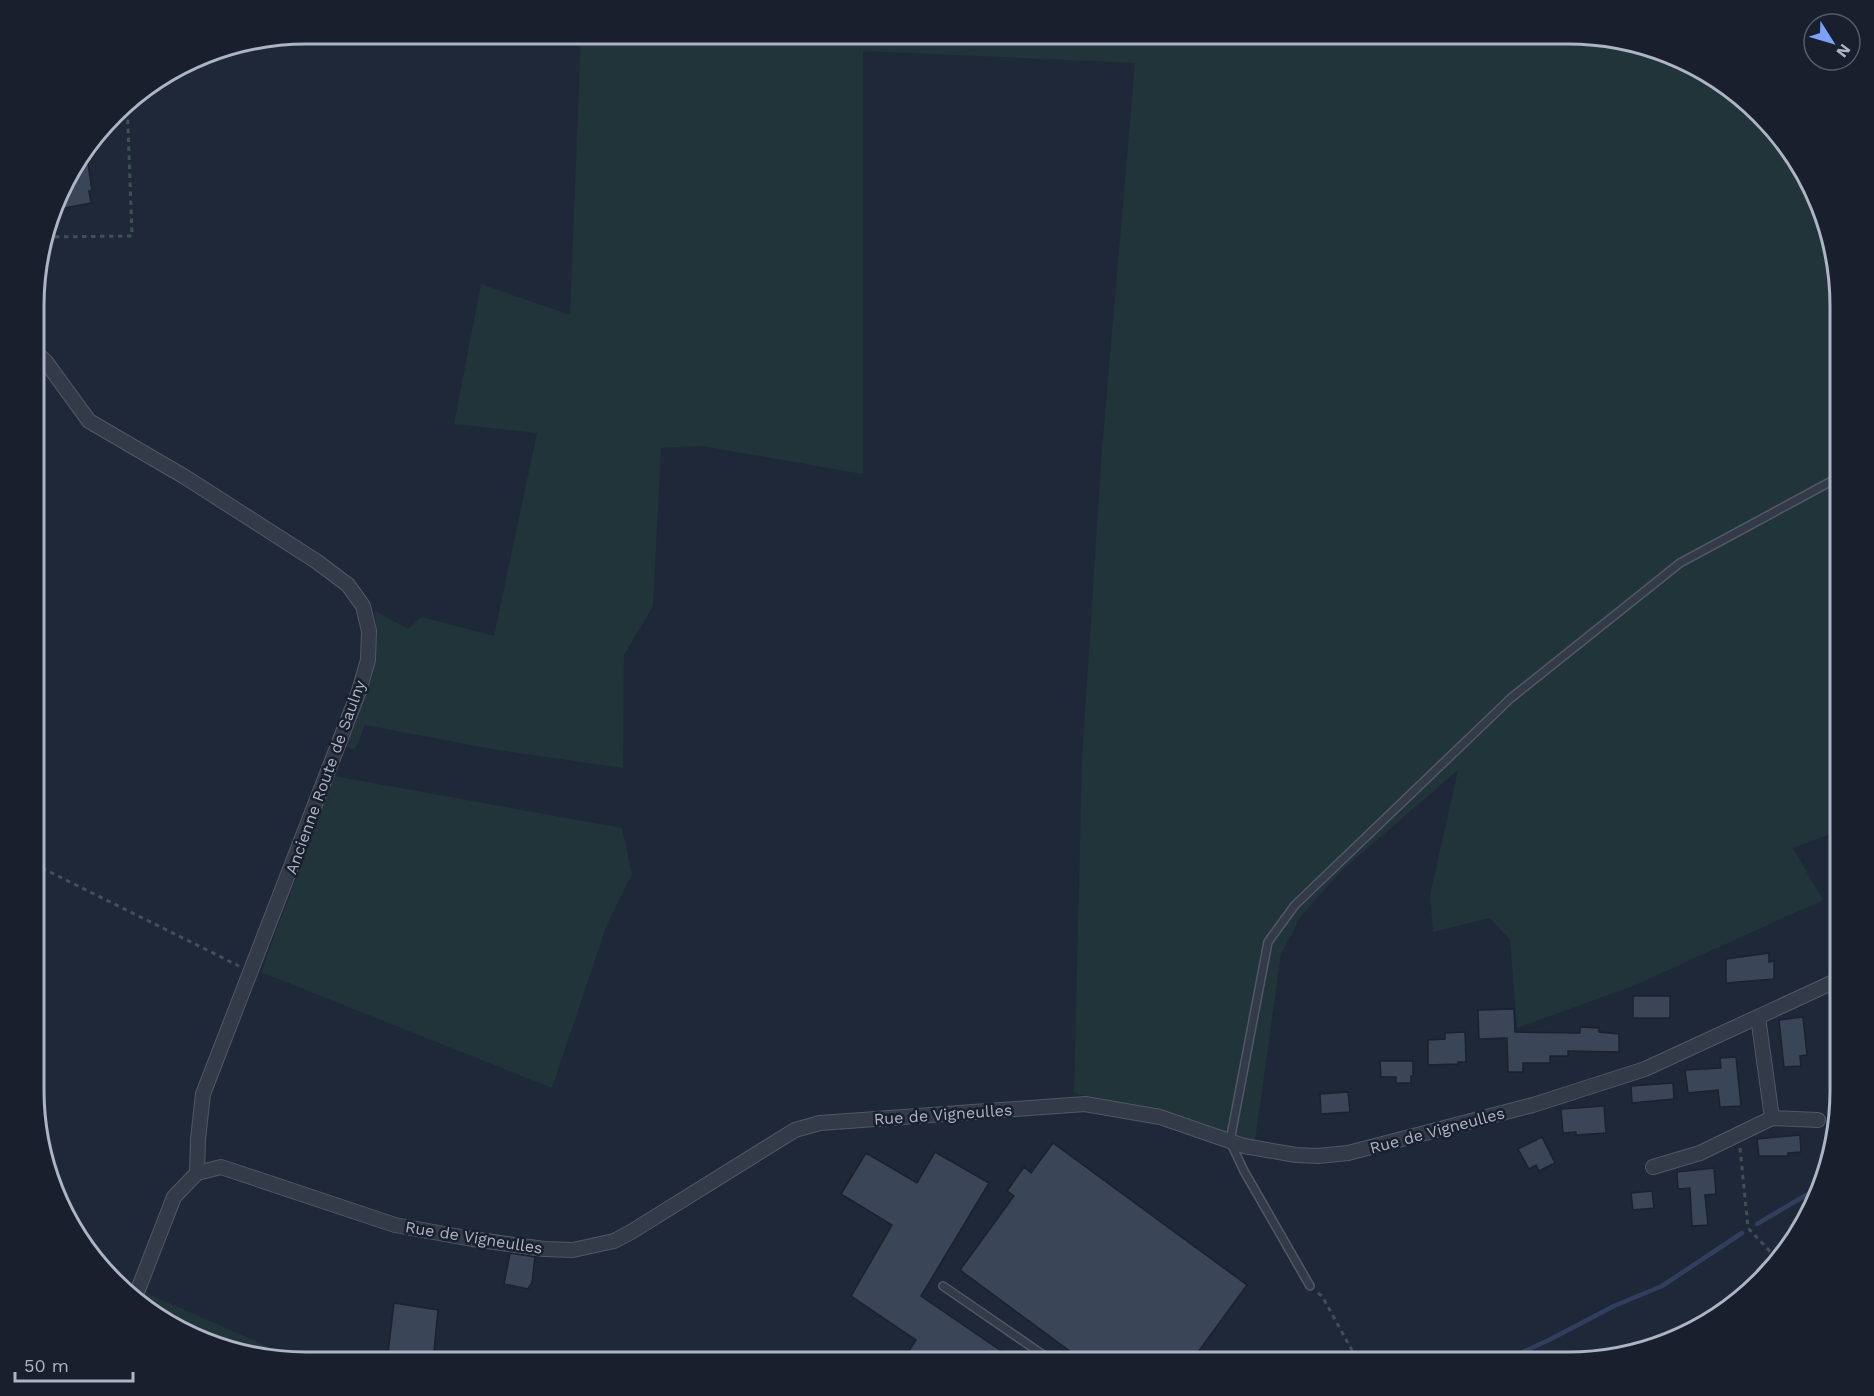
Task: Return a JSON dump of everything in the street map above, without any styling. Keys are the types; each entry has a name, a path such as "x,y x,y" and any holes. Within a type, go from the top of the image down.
{"street":[{"name":"Ancienne Route de Saulny","path":"44,360 89,421 185,477 316,561 348,585 363,606 369,631 368,660 359,691 203,1094 197,1173"},
{"name":"Rue de Vigneulles","path":"197,1173 221,1167 395,1225 513,1245 573,1250 614,1241 795,1130 820,1123 1085,1104 1160,1117 1244,1146 1296,1155 1348,1153 1533,1105 1645,1069 1830,984"},
{"path":"1758,1017 1772,1118"},
{"path":"1653,1167 1700,1153 1772,1118 1818,1120"},
{"path":"137,1291 174,1197 197,1173"}],"lane":[{"path":"1310,1286 1244,1171 1230,1141 1268,942 1295,905 1511,699 1690,557 1830,482"},
{"path":"943,1286 1039,1352"}],"path":[{"path":"52,237 132,236 127,113"},
{"path":"44,869 251,972"},
{"path":"1738,1135 1748,1228 1772,1255"},
{"path":"1310,1286 1323,1296 1353,1352"}],"green space":[{"path":"581,44 1586,44 1636,52 1684,70 1741,108 1776,146 1795,174 1811,205 1822,238 1828,271 1830,288 1830,834 1793,848 1823,900 1633,986 1517,1028 1510,940 1490,918 1433,932 1430,895 1458,770 1340,872 1301,916 1281,954 1255,1141 1156,1112 1074,1093 1082,758 1102,449 1135,63 863,51 863,474 702,446 661,448 653,606 624,655 623,768 497,750 365,725 355,749 344,747 367,690 376,634 375,611 408,629 422,617 494,636 537,433 454,424 481,284 570,315"},
{"path":"334,776 622,828 632,874 606,927 552,1088 261,972"},
{"path":"131,1287 277,1351 238,1344 205,1333 174,1317"}],"building":[{"path":"88,161 92,191 89,191 91,203 62,209"},
{"path":"1769,953 1769,962 1774,961 1774,979 1726,983 1726,959"},
{"path":"1633,996 1670,996 1670,1018 1633,1018"},
{"path":"1514,1009 1515,1032 1580,1033 1580,1027 1599,1028 1599,1032 1619,1034 1619,1052 1568,1051 1568,1056 1550,1056 1550,1063 1523,1063 1523,1072 1508,1072 1507,1038 1479,1039 1478,1010"},
{"path":"1803,1017 1807,1055 1800,1056 1801,1066 1784,1067 1779,1020"},
{"path":"1465,1032 1466,1062 1428,1065 1428,1040 1445,1039 1445,1033"},
{"path":"1736,1057 1741,1106 1720,1107 1718,1090 1688,1093 1685,1070 1721,1068 1720,1058"},
{"path":"1380,1061 1413,1061 1411,1083 1396,1083 1396,1077 1381,1077"},
{"path":"1673,1083 1674,1099 1632,1103 1631,1086"},
{"path":"1348,1092 1350,1112 1321,1114 1320,1094"},
{"path":"1604,1106 1606,1133 1576,1135 1576,1132 1563,1133 1561,1109"},
{"path":"1800,1135 1801,1152 1788,1153 1788,1156 1759,1156 1757,1139"},
{"path":"1542,1137 1555,1163 1539,1171 1536,1165 1529,1169 1518,1149"},
{"path":"1053,1143 1247,1285 1198,1352 1071,1352 960,1270 1014,1196 1007,1191 1024,1167 1031,1173"},
{"path":"935,1152 989,1183 921,1296 1003,1352 908,1352 916,1340 851,1296 892,1225 841,1194 866,1153 917,1183"},
{"path":"1714,1168 1716,1194 1705,1195 1708,1225 1692,1226 1690,1188 1678,1189 1677,1172"},
{"path":"1652,1191 1654,1208 1633,1210 1631,1193"},
{"path":"510,1253 535,1257 532,1282 528,1289 504,1284"},
{"path":"394,1303 438,1310 434,1352 388,1352"}],"waterway":[{"path":"1757,1224 1810,1193"},
{"path":"1523,1352 1614,1306 1662,1286 1742,1233"}]}
